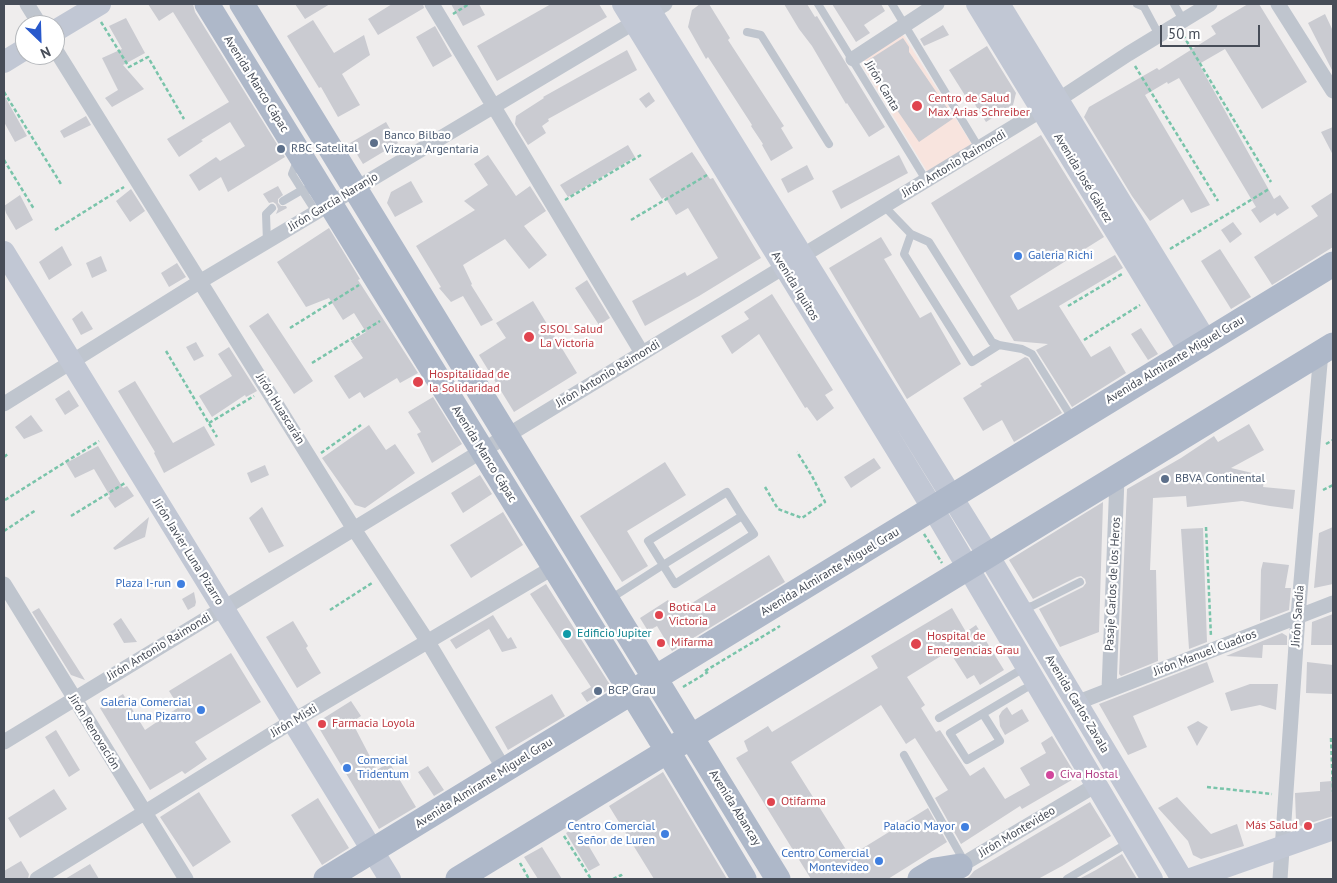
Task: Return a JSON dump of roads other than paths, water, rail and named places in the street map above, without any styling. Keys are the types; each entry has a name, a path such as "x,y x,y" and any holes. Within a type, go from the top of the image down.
{"main road":[{"name":"Avenida Manco Cápac","path":"207,4 300,154 317,199 374,276 666,748"},
{"path":"242,4 689,734"},
{"name":"Avenida José Gálvez","path":"977,4 1050,105 1197,346"},
{"name":"Avenida José Gálvez","path":"999,4 1050,105"},
{"path":"65,25 96,6"},
{"name":"Avenida Iquitos","path":"644,9 722,166 792,262"},
{"name":"Avenida Iquitos","path":"644,9 970,561"},
{"path":"4,62 15,55"},
{"name":"Jirón Javier Luna Pizarro","path":"4,252 380,864"},
{"name":"Avenida José Gálvez","path":"1146,262 1155,296 1197,346"},
{"name":"Avenida Almirante Miguel Grau","path":"326,879 380,864 504,769 636,699 940,512 1074,422 1333,264"},
{"path":"458,879 666,748 970,561 1117,478 1327,348"},
{"name":"Avenida Carlos Zavala","path":"970,561 1020,608 1182,879"},
{"name":"Avenida Carlos Zavala","path":"970,561 1031,675 1152,879"},
{"path":"1031,675 1057,671"},
{"name":"Avenida Abancay","path":"689,734 778,879"},
{"path":"666,748 744,879"},
{"path":"1130,842 1152,829"},
{"path":"1191,879 1333,829"},
{"path":"920,879 935,870 962,864"}],"street":[{"path":"27,4 34,15"},
{"path":"432,4 642,353"},
{"path":"853,58 937,4"},
{"name":"Jirón Antonio Raimondi","path":"4,742 1050,105 1210,4"},
{"path":"1278,4 1332,87"},
{"name":"Jirón García Naranjo","path":"4,404 267,242 317,199 356,189 494,106 644,9"},
{"name":"Jirón Huascarán","path":"64,65 354,528 428,642 504,769"},
{"name":"Jirón Sandía","path":"1280,879 1284,846 1298,616 1327,348"},
{"name":"Pasaje Carlos de los Heros","path":"1109,690 1117,478"},
{"name":"Jirón Misti","path":"37,879 293,721 554,567"},
{"name":"Jirón Renovación","path":"4,584 186,879"},
{"name":"Jirón Manuel Cuadros","path":"1076,703 1333,603"},
{"name":"Jirón Montevideo","path":"938,879 1096,785"}],"lane":[{"name":"Jirón Canta","path":"818,4 853,58 926,180"},
{"path":"892,4 979,148"},
{"path":"1137,4 1144,7 1159,35"},
{"path":"1174,4 1180,22"},
{"path":"747,32 761,35 829,144"},
{"path":"283,201 317,199"},
{"path":"884,206 911,234 929,242 992,342 999,345 1022,348 1032,354 1074,422"},
{"path":"267,242 266,214 272,208"},
{"path":"911,234 904,254 972,362 999,345"},
{"path":"728,492 754,534 675,584 663,565 648,541 728,492"},
{"path":"607,601 742,516"},
{"path":"1020,608 1032,606 1080,582"},
{"path":"983,714 1000,741 967,760 950,733 983,714 1031,675"},
{"path":"939,718 1031,675"},
{"path":"904,755 962,864"},
{"path":"1067,879 1130,842"}],"place":[{"name":"Centro de Salud Max Arias Schreiber","path":"917,106"},
{"name":"Banco Bilbao Vizcaya Argentaria","path":"374,143"},
{"name":"RBC Satelital","path":"281,149"},
{"name":"Galeria Richi","path":"1018,256"},
{"name":"SISOL Salud La Victoria","path":"529,337"},
{"name":"Hospitalidad de la Solidaridad","path":"418,382"},
{"name":"BBVA Continental","path":"1165,479"},
{"name":"Plaza I-run","path":"181,584"},
{"name":"Botica La Victoria","path":"659,615"},
{"name":"Edificio Jupiter","path":"567,634"},
{"name":"Mifarma","path":"661,643"},
{"name":"Hospital de Emergencias Grau","path":"916,644"},
{"name":"BCP Grau","path":"598,691"},
{"name":"Galeria Comercial Luna Pizarro","path":"201,710"},
{"name":"Farmacia Loyola","path":"322,724"},
{"name":"Comercial Tridentum","path":"347,768"},
{"name":"Civa Hostal","path":"1050,775"},
{"name":"Otifarma","path":"771,802"},
{"name":"Más Salud","path":"1308,826"},
{"name":"Palacio Mayor","path":"965,827"},
{"name":"Centro Comercial Señor de Luren","path":"665,834"},
{"name":"Centro Comercial Montevideo","path":"879,861"}]}
